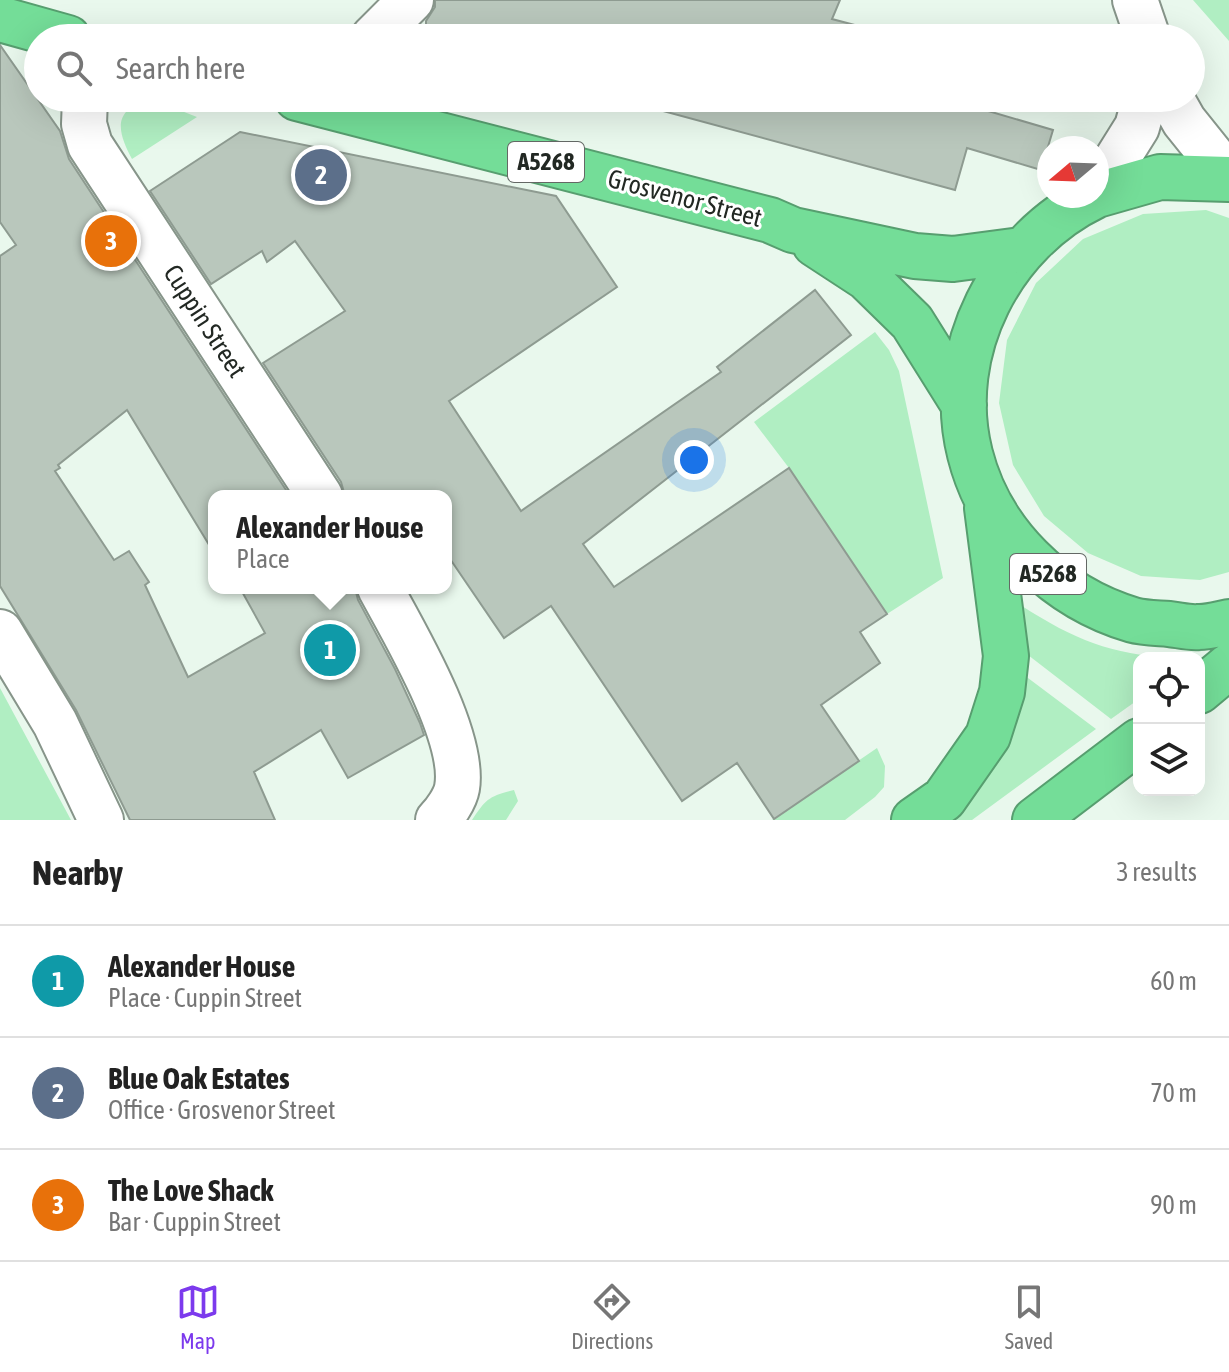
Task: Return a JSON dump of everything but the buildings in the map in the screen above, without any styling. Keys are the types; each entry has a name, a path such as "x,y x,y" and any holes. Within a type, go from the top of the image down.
{"highway":[{"path":"0,19 24,26"},
{"name":"Grosvenor Street","path":"356,112 755,216 793,230 932,258 953,259 1021,250"},
{"name":"A5268","path":"1109,191 1160,177 1229,178"},
{"name":"A5268","path":"914,820 944,799 988,736 1002,692 1006,656 987,500 970,454 964,405 970,349 989,296 1021,250 1054,220 1074,208"},
{"name":"Grosvenor Street","path":"793,230 867,278 912,322 964,405"},
{"name":"A5268","path":"987,500 1023,554 1074,596 1134,621 1199,627 1229,622"},
{"path":"1205,686 1229,666"},
{"path":"1035,820 1133,746"}],"street":[{"path":"387,24 411,0"},
{"name":"Cuppin Street","path":"84,112 84,124 90,145 316,490"},
{"path":"1109,172 1137,127 1141,112"},
{"path":"1179,112 1229,178"},
{"path":"383,594 442,710 456,755 457,790 438,820"},
{"path":"0,632 55,723 101,820"}],"green space":[{"path":"1193,0 1229,0 1229,41"},
{"path":"126,112 184,112 197,117 132,159 121,133"},
{"path":"1206,210 1229,218 1229,572 1200,580 1141,576 1088,553 1044,516 1013,465 999,403 1007,340 1036,283 1083,239 1143,214"},
{"path":"875,332 889,350 899,371 943,578 887,614 789,468 754,422"},
{"path":"1022,606 1076,636 1133,653 1133,703 1111,719 1028,655"},
{"path":"1024,675 1096,729 972,820 953,820"},
{"path":"0,688 71,820 0,820"},
{"path":"877,748 885,766 884,787 845,820 772,820"},
{"path":"514,790 518,801 506,820 472,820 489,799"}],"place":[{"name":"Blue Oak Estates","path":"321,175"},
{"name":"The Love Shack","path":"111,241"},
{"name":"Alexander House","path":"330,650"}]}
